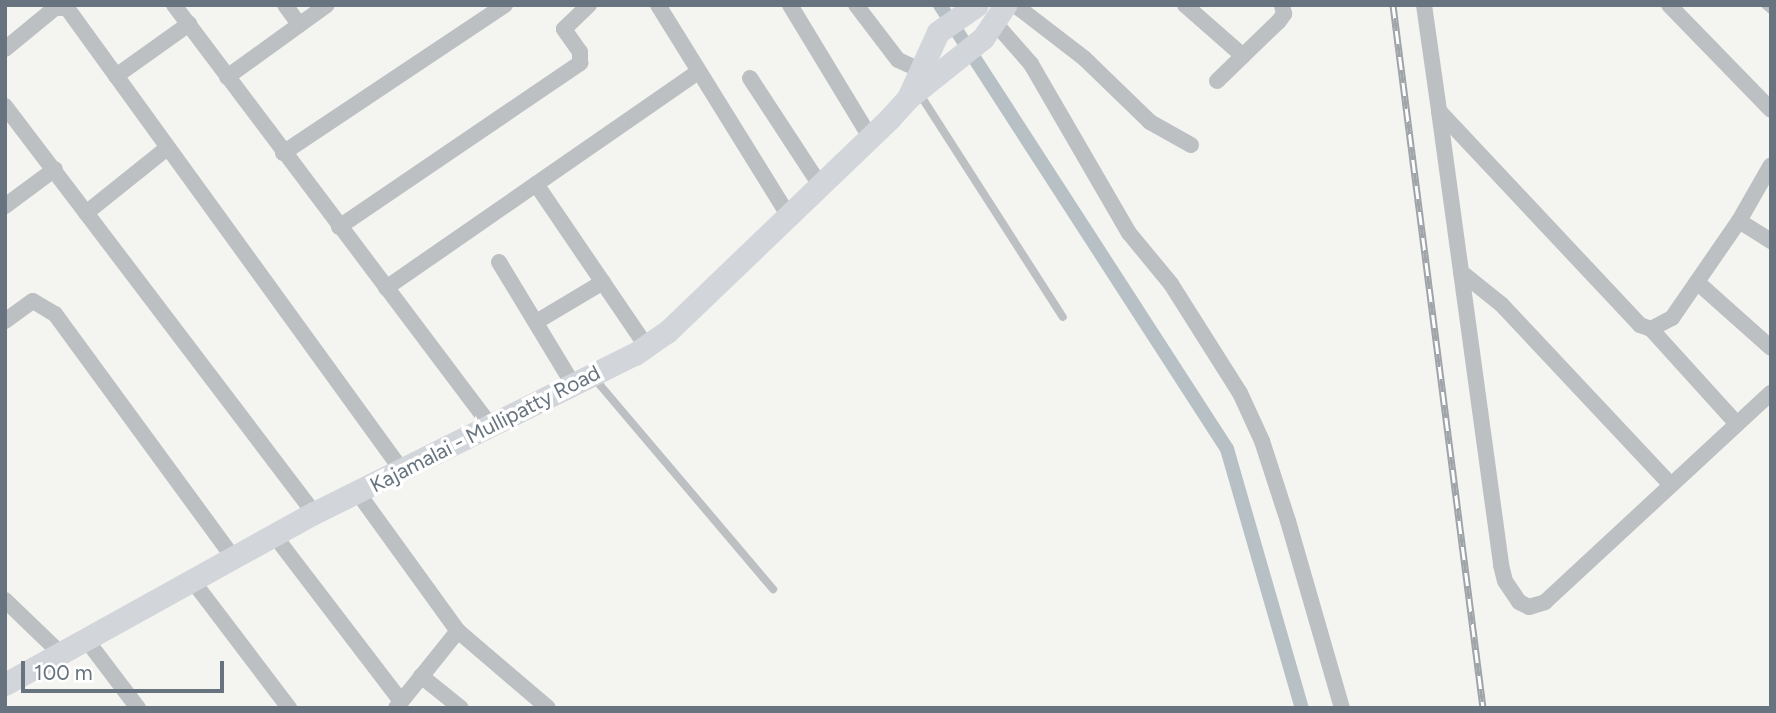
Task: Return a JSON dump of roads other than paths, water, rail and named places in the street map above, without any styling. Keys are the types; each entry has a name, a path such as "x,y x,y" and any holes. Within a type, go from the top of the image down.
{"main road":[{"name":"Kajamalai - Mullipatty Road","path":"914,86 938,32 975,7"},
{"name":"Kajamalai - Mullipatty Road","path":"5,684 314,513 583,380 667,332 870,136 914,86 958,57 994,23"}],"street":[{"path":"5,49 61,5 116,76 401,469"},
{"path":"174,5 283,153 491,425"},
{"path":"285,5 299,24"},
{"path":"227,77 327,5"},
{"path":"283,153 505,5"},
{"path":"339,227 580,63 580,52 564,29 589,5"},
{"path":"658,5 696,73 788,215"},
{"path":"790,5 870,136"},
{"path":"856,5 898,60 914,86"},
{"path":"1015,5 1085,59 1150,121 1191,145"},
{"path":"1185,5 1243,56"},
{"path":"1217,81 1279,21 1284,14 1282,5"},
{"path":"1424,5 1501,565 1504,580 1519,602 1538,607 1771,393"},
{"path":"1669,5 1771,110"},
{"path":"994,23 1031,64 1129,233 1171,284 1240,393 1262,442 1288,521 1342,708"},
{"path":"116,76 189,24"},
{"path":"386,288 696,73"},
{"path":"750,78 820,185"},
{"path":"5,106 314,513"},
{"path":"1440,110 1640,325 1656,327"},
{"path":"86,213 166,148"},
{"path":"1656,327 1697,282 1739,221 1771,165"},
{"path":"5,206 55,169"},
{"path":"536,184 646,346"},
{"path":"1739,221 1771,241"},
{"path":"499,262 536,322 583,380"},
{"path":"1461,272 1501,304 1671,485"},
{"path":"536,322 603,282"},
{"path":"1697,282 1771,348"},
{"path":"5,321 33,301 55,314 233,557"},
{"path":"1656,327 1663,343 1737,424"},
{"path":"358,493 458,631 548,708"},
{"path":"274,535 398,705 458,631"},
{"path":"192,580 289,708"},
{"path":"5,600 60,652"},
{"path":"85,638 138,708"},
{"path":"421,676 461,708"}],"lane":[{"path":"1765,5 1771,10"},
{"path":"914,86 1063,317"},
{"path":"583,380 774,589"}],"waterway":[{"path":"940,5 1227,449 1302,708"}],"railway":[{"path":"1393,5 1483,708"}]}
